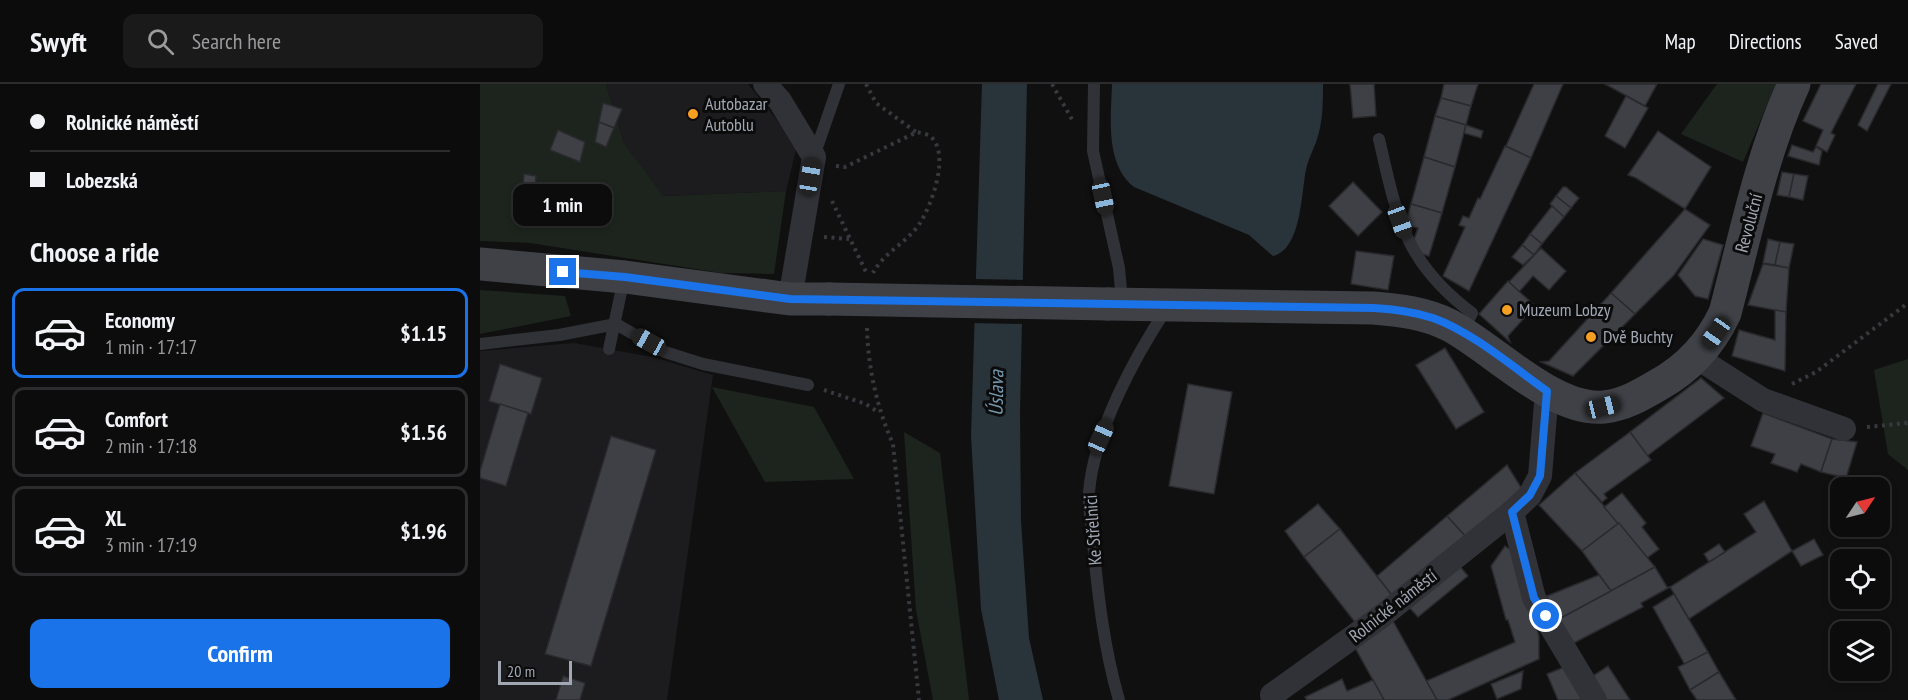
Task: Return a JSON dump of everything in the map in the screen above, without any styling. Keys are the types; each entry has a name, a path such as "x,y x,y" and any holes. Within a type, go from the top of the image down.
{"street":[{"path":"765,84 780,101 814,157 790,299"},
{"name":"Revoluční","path":"1696,357 1716,333 1725,314 1767,158 1778,122 1794,84"},
{"path":"480,264 625,277 790,299 1389,309 1432,318 1462,332 1547,391 1581,404 1603,407 1635,399 1672,377 1696,357 1763,400 1844,429"},
{"name":"Rolnické náměstí","path":"1270,698 1382,616 1530,495 1540,476 1547,391"},
{"path":"1512,512 1534,598 1596,700"}],"lane":[{"path":"814,157 839,84"},
{"path":"1094,84 1093,151 1119,268 1115,304"},
{"path":"1379,139 1395,207 1418,260 1461,305 1472,313 1462,332"},
{"path":"609,349 625,277"},
{"name":"Ke Střelnici","path":"1119,700 1113,682 1098,587 1089,492 1101,437 1140,349 1169,304"},
{"path":"480,344 559,335 616,324 674,355 703,364 808,385"}],"path":[{"path":"830,198 863,271 872,275 878,264 920,224 933,194 940,164 938,147 929,135 917,132 876,103 866,84"},
{"path":"1052,84 1093,151"},
{"path":"814,157 822,166 845,167 917,132"},
{"path":"814,241 822,237 833,236 849,239"},
{"path":"1763,400 1816,372 1908,303"},
{"path":"868,319 869,356 879,412 893,444 919,700"},
{"path":"808,385 866,404 879,412"},
{"path":"1844,429 1908,423"}],"shaded area":[{"path":"480,84 606,84 624,143 663,196 786,191 774,274 721,273 530,243 480,241"},
{"name":"Autobazar Autoblu","path":"606,84 748,84 797,145 786,191 662,196 624,143"},
{"path":"1717,84 1776,84 1743,162 1681,134"},
{"path":"480,290 565,296 571,316 480,334"},
{"path":"574,343 652,357 713,375 667,700 480,700 480,351"},
{"path":"1908,359 1908,470 1888,454 1874,370"},
{"path":"712,387 814,407 854,479 765,482"},
{"path":"904,432 940,453 969,700 933,700 916,610"}],"water":[{"name":"Úslava","path":"982,84 1027,84 1020,412 1021,521 1029,638 1043,700 999,700 981,609 971,436"},
{"path":"1112,84 1323,84 1320,126 1307,166 1295,232 1283,251 1273,256 1249,235 1134,187 1118,166 1114,153 1111,125"}],"pier":[{"path":"973,279 1025,280 1024,324 971,323"}],"building":[{"path":"1350,84 1374,84 1376,116 1353,118"},
{"path":"1444,84 1478,84 1471,106 1441,98"},
{"path":"1534,84 1563,84 1531,158 1506,146"},
{"path":"1605,84 1657,84 1645,106"},
{"path":"1821,84 1856,84 1831,133 1835,135 1827,152 1816,146 1823,130 1803,121"},
{"path":"1878,84 1891,84 1867,131 1858,125"},
{"path":"1626,96 1648,108 1625,148 1605,136"},
{"path":"1441,98 1471,106 1466,125 1435,116"},
{"path":"603,103 622,109 614,128 599,122"},
{"path":"1435,116 1466,125 1455,167 1424,157"},
{"path":"599,122 614,128 606,147 595,142"},
{"path":"1466,125 1483,131 1481,138 1464,133"},
{"path":"558,130 585,142 580,162 550,150"},
{"path":"1658,131 1711,167 1685,209 1628,175"},
{"path":"1792,145 1813,152 1816,147 1822,151 1819,165 1788,156"},
{"path":"1505,146 1531,158 1469,291 1443,276 1465,227 1459,225 1463,216 1469,218"},
{"path":"1424,157 1455,167 1442,213 1411,204"},
{"path":"1782,172 1794,174 1789,197 1777,195"},
{"path":"524,174 536,176 535,187 523,186"},
{"path":"1794,174 1808,176 1803,200 1789,197"},
{"path":"1353,182 1382,212 1358,236 1329,206"},
{"path":"1563,187 1579,198 1571,208 1556,196"},
{"path":"1556,196 1571,208 1564,217 1550,204"},
{"path":"1411,204 1442,213 1429,256 1419,253 1413,242 1418,228 1405,225"},
{"path":"1552,206 1564,217 1542,244 1530,234"},
{"path":"1685,209 1710,225 1674,275 1635,314 1611,293"},
{"path":"1530,234 1542,244 1534,255 1522,245"},
{"path":"1703,239 1723,245 1708,299 1695,296 1678,275"},
{"path":"1768,239 1780,242 1775,265 1763,263"},
{"path":"1780,242 1794,244 1789,268 1775,265"},
{"path":"1522,245 1534,255 1523,265 1512,257"},
{"path":"1541,248 1566,271 1549,290 1533,276 1519,292 1509,282"},
{"path":"1356,251 1394,256 1388,290 1351,284"},
{"path":"1763,264 1789,268 1786,312 1748,305"},
{"name":"Muzeum Lobzy","path":"1508,281 1535,306 1508,336 1510,342 1479,314"},
{"name":"Dvě Buchty","path":"1611,293 1635,314 1573,376 1541,362 1549,361"},
{"path":"1775,310 1786,312 1785,371 1732,356 1739,330 1775,340"},
{"path":"1445,348 1484,412 1456,429 1416,365"},
{"path":"500,364 542,378 531,414 489,401"},
{"path":"1701,378 1724,398 1647,456 1630,432"},
{"path":"1188,384 1232,392 1214,494 1169,486"},
{"path":"500,404 528,413 506,486 480,478 480,471"},
{"path":"1763,413 1832,439 1821,472 1801,464 1797,472 1771,463 1775,454 1751,446"},
{"path":"1630,432 1651,460 1604,494 1607,498 1602,502 1575,473"},
{"path":"611,436 656,450 591,666 545,654"},
{"path":"1832,439 1857,442 1846,477 1821,472"},
{"path":"1507,465 1522,489 1466,537 1447,516"},
{"path":"1575,473 1619,523 1582,551 1539,505"},
{"path":"1622,493 1646,523 1642,527 1659,549 1647,558 1604,507"},
{"path":"1764,501 1792,551 1689,619 1670,587 1756,532 1744,514"},
{"path":"1318,504 1340,529 1304,557 1285,531"},
{"path":"1447,516 1466,537 1394,598 1377,576"},
{"path":"1619,523 1655,567 1611,591 1582,551"},
{"path":"1340,529 1394,598 1358,626 1304,557"},
{"path":"1814,539 1823,555 1801,566 1792,551"},
{"path":"1719,544 1725,552 1709,562 1704,554"},
{"path":"1505,546 1515,553 1539,636 1539,659 1448,700 1437,700 1426,681 1515,642 1508,620 1506,620 1491,566"},
{"path":"1457,563 1468,576 1418,617 1407,605"},
{"path":"1655,567 1667,587 1670,587 1641,603 1643,607 1570,645 1557,620"},
{"path":"1599,575 1611,591 1557,620 1547,596"},
{"path":"1674,594 1708,652 1685,665 1653,607"},
{"path":"1393,621 1437,700 1384,700 1353,644"},
{"path":"1708,652 1719,672 1690,690 1678,667"},
{"path":"1567,666 1587,700 1558,700 1547,674"},
{"path":"1608,666 1630,700 1601,700 1588,679"},
{"path":"1523,671 1521,689 1497,699 1491,684"},
{"path":"1719,672 1736,700 1697,700 1690,690"},
{"path":"563,676 585,683 580,700 556,700"},
{"path":"1342,679 1347,691 1373,680 1384,700 1307,700 1305,697"}],"place":[{"name":"Autobazar Autoblu","path":"693,114"},
{"name":"Muzeum Lobzy","path":"1507,310"},
{"name":"Dvě Buchty","path":"1591,337"}],"route":[{"path":"563,272 625,277 790,299 1374,308 1411,312 1432,318 1462,332 1547,391 1540,476 1530,495 1512,512 1534,598 1546,616"}]}
